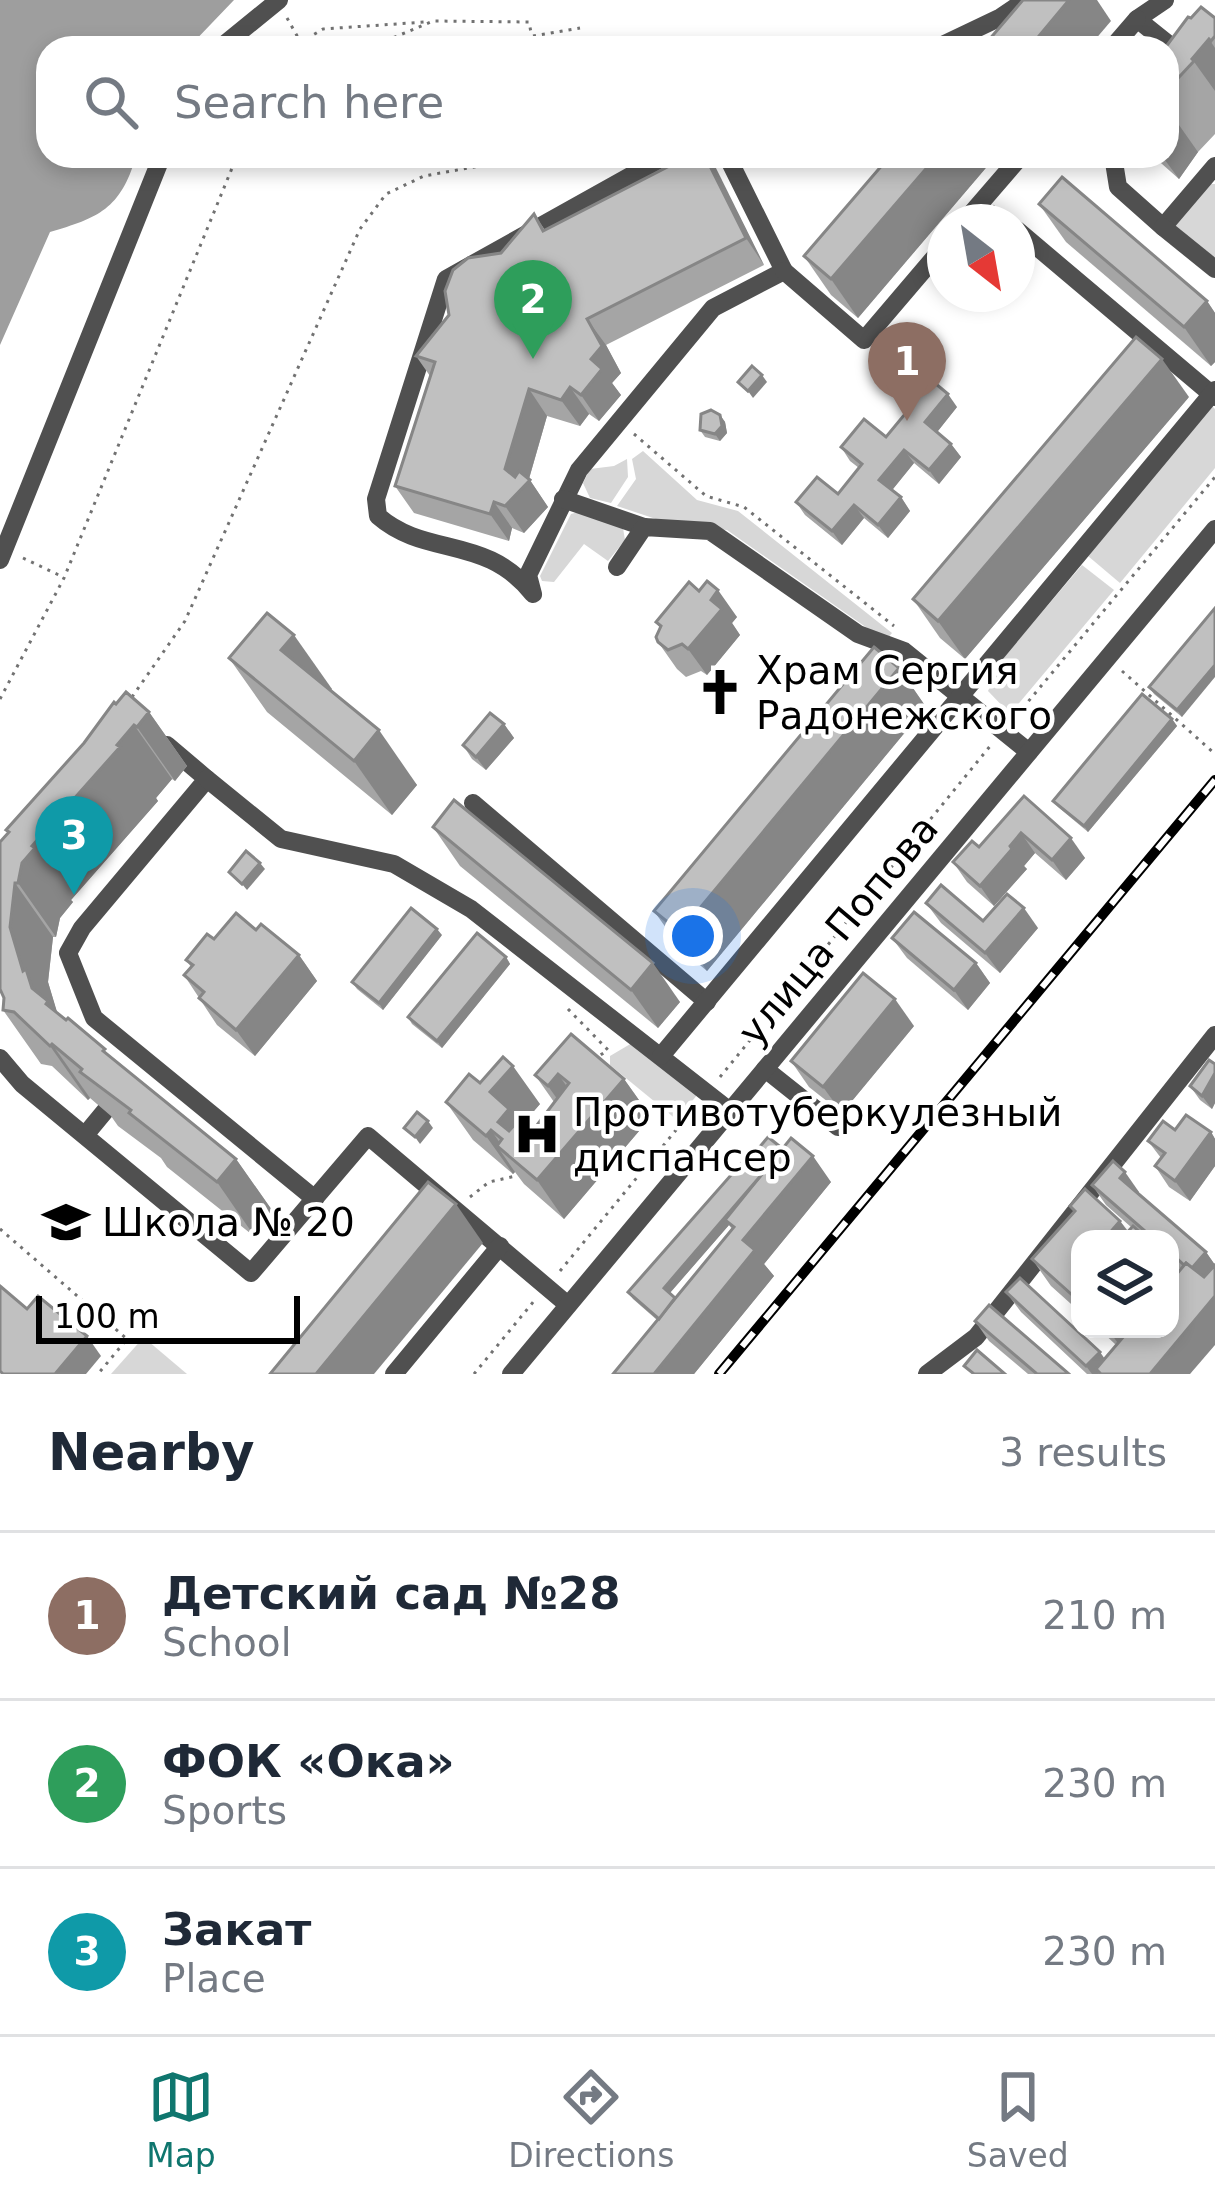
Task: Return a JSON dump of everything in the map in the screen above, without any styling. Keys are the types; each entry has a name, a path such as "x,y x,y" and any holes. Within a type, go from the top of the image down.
{"street":[{"path":"961,36 1026,0"},
{"path":"1122,36 1165,0"},
{"path":"235,36 278,1"},
{"path":"1137,19 1165,36"},
{"path":"1179,44 1200,57 1180,79"},
{"path":"1163,227 1215,166"},
{"path":"3,555 157,168"},
{"path":"645,168 446,279 376,499 378,516 393,529 501,561 533,594 528,575 579,470 712,308 784,271"},
{"path":"733,168 784,271 864,340 927,265"},
{"path":"990,204 1013,168"},
{"path":"1115,168 1118,187 1215,269"},
{"path":"662,1056 1214,394 1035,245"},
{"path":"563,499 644,527 710,531 858,634 904,651 1029,752"},
{"path":"617,567 644,527"},
{"name":"улица Попова","path":"512,1374 1215,529"},
{"path":"159,739 281,838 394,864 471,909 730,1111"},
{"path":"207,779 82,928 68,953 94,1018 141,1068 315,1198"},
{"path":"473,803 706,1002"},
{"path":"928,1374 976,1337 1215,1035"},
{"path":"0,1058 22,1084 251,1273 368,1136 447,1210 500,1246 568,1305"},
{"path":"765,1069 838,1127"},
{"path":"86,1134 105,1111"},
{"path":"394,1374 500,1246"}],"path":[{"path":"278,1 298,36"},
{"path":"397,36 433,21"},
{"path":"310,36 323,28 433,21 529,22 532,36"},
{"path":"537,36 580,28"},
{"path":"0,699 64,578 232,168"},
{"path":"132,697 185,621 360,229 386,194 424,176 469,168"},
{"path":"620,421 706,496 744,507 900,631"},
{"path":"474,1374 1215,477"},
{"path":"3,555 64,578"},
{"path":"1108,658 1215,754"},
{"path":"562,1003 608,1050 591,1062"},
{"path":"447,1210 489,1181 516,1176"},
{"path":"0,1228 127,1340 98,1374"}],"shaded area":[{"path":"0,0 234,0 200,36 36,36 36,168 132,168 105,209 50,232 0,345"},
{"path":"1206,184 1215,184 1215,257 1211,258 1177,231 1175,222"},
{"path":"1212,406 1215,468 1120,583 1088,556"},
{"path":"643,451 697,500 738,511 892,633 887,639 880,637 727,530 674,525 617,506 636,479 632,459"},
{"path":"627,459 628,477 611,503 590,498 583,483 590,469"},
{"path":"578,512 623,528 625,540 608,561 584,544 554,582 542,581 540,576 571,514"},
{"path":"1082,565 1114,590 1010,714 988,691 1003,658"},
{"path":"632,1043 697,1095 677,1120 610,1065 610,1056"},
{"path":"143,1338 148,1341 187,1374 111,1374"}],"building":[{"path":"1023,0 1069,0 1039,36 992,36"},
{"path":"1201,7 1215,18 1215,36 1179,77 1179,36 1174,36"},
{"path":"665,168 711,168 746,238 587,319 602,346 591,359 602,369 581,395 570,387 561,400 529,389 505,469 515,477 519,471 530,480 505,506 494,502 490,514 395,486 435,362 416,356 449,315 445,291 453,270 468,258 501,253 534,214 543,231"},
{"path":"880,168 927,168 831,279 804,256"},
{"path":"1062,177 1207,301 1184,327 1039,204"},
{"path":"1136,337 1162,359 938,621 913,599"},
{"path":"912,364 948,394 925,422 951,444 929,470 904,450 879,480 901,497 878,525 854,505 832,531 796,502 817,477 838,494 862,464 841,447 864,419 886,437 910,408 889,391"},
{"path":"752,366 762,375 748,391 738,382"},
{"path":"711,410 720,415 722,426 715,434 700,430 701,414"},
{"path":"707,581 718,590 711,600 722,609 688,649 682,644 668,650 658,642 661,626 656,622 689,582 699,591"},
{"path":"1215,608 1215,665 1177,710 1149,687"},
{"path":"267,613 294,635 281,650 379,730 354,761 229,658"},
{"path":"874,647 899,668 680,932 654,911"},
{"path":"126,692 149,712 32,846 15,883 10,927 23,971 26,969 32,988 46,1004 236,1159 217,1182 80,1072 14,1012 3,1010 0,842"},
{"path":"1142,694 1172,719 1084,826 1053,801"},
{"path":"490,713 504,724 476,757 463,745"},
{"path":"1024,796 1071,838 1052,860 1021,833 980,886 953,862 972,841 979,847"},
{"path":"454,800 653,963 631,990 433,827"},
{"path":"246,851 260,863 242,884 229,872"},
{"path":"941,885 983,921 1007,894 1024,908 985,953 926,903"},
{"path":"411,908 437,929 379,1003 352,982"},
{"path":"914,912 976,963 954,990 892,938"},
{"path":"236,913 256,930 261,924 299,955 236,1030 199,998 204,992 184,975 193,965 186,960 207,934 214,939"},
{"path":"477,933 506,957 437,1041 408,1017"},
{"path":"863,973 895,999 823,1087 791,1061"},
{"path":"571,1034 624,1079 537,1180 497,1146 502,1139 491,1130 486,1136 446,1102 469,1074 480,1083 503,1057 513,1066 490,1092 509,1109 498,1122 509,1131 518,1121 531,1133 569,1083 558,1074 548,1086 535,1075"},
{"path":"1209,1060 1215,1064 1215,1073 1202,1096 1190,1086"},
{"path":"417,1112 428,1121 415,1137 404,1128"},
{"path":"1186,1115 1211,1132 1175,1181 1155,1166 1165,1153 1148,1141 1163,1121 1175,1130"},
{"path":"768,1137 783,1149 772,1162 757,1150"},
{"path":"791,1138 813,1156 743,1240 755,1250 654,1374 613,1374 734,1227 725,1220"},
{"path":"746,1158 763,1173 664,1288 675,1298 659,1319 628,1292"},
{"path":"1113,1161 1125,1172 1120,1178 1206,1252 1192,1268 1184,1265 1179,1260 1179,1230 1144,1230 1092,1185"},
{"path":"428,1182 456,1204 316,1374 270,1374"},
{"path":"1085,1189 1120,1221 1112,1230 1071,1230 1071,1294 1032,1259 1075,1211 1070,1206"},
{"path":"1186,1263 1204,1277 1215,1265 1215,1296 1150,1374 1101,1374 1096,1369 1122,1338 1179,1338 1179,1271"},
{"path":"1020,1278 1071,1325 1071,1338 1085,1338 1100,1352 1086,1366 1006,1292"},
{"path":"0,1286 27,1309 38,1296 87,1336 55,1374 0,1371"},
{"path":"989,1305 1069,1374 1037,1374 975,1321"},
{"path":"977,1350 1005,1374 974,1374 964,1366"}],"railway":[{"path":"719,1374 1215,780"}],"place":[{"name":"ФОК «Ока»","path":"533,359"},
{"name":"Детский сад №28","path":"907,421"},
{"name":"Храм Сергия Радонежского","path":"720,692"},
{"name":"Закат","path":"74,895"},
{"name":"Противотуберкулезный диспансер","path":"537,1134"},
{"name":"Школа № 20","path":"66,1222"}]}
